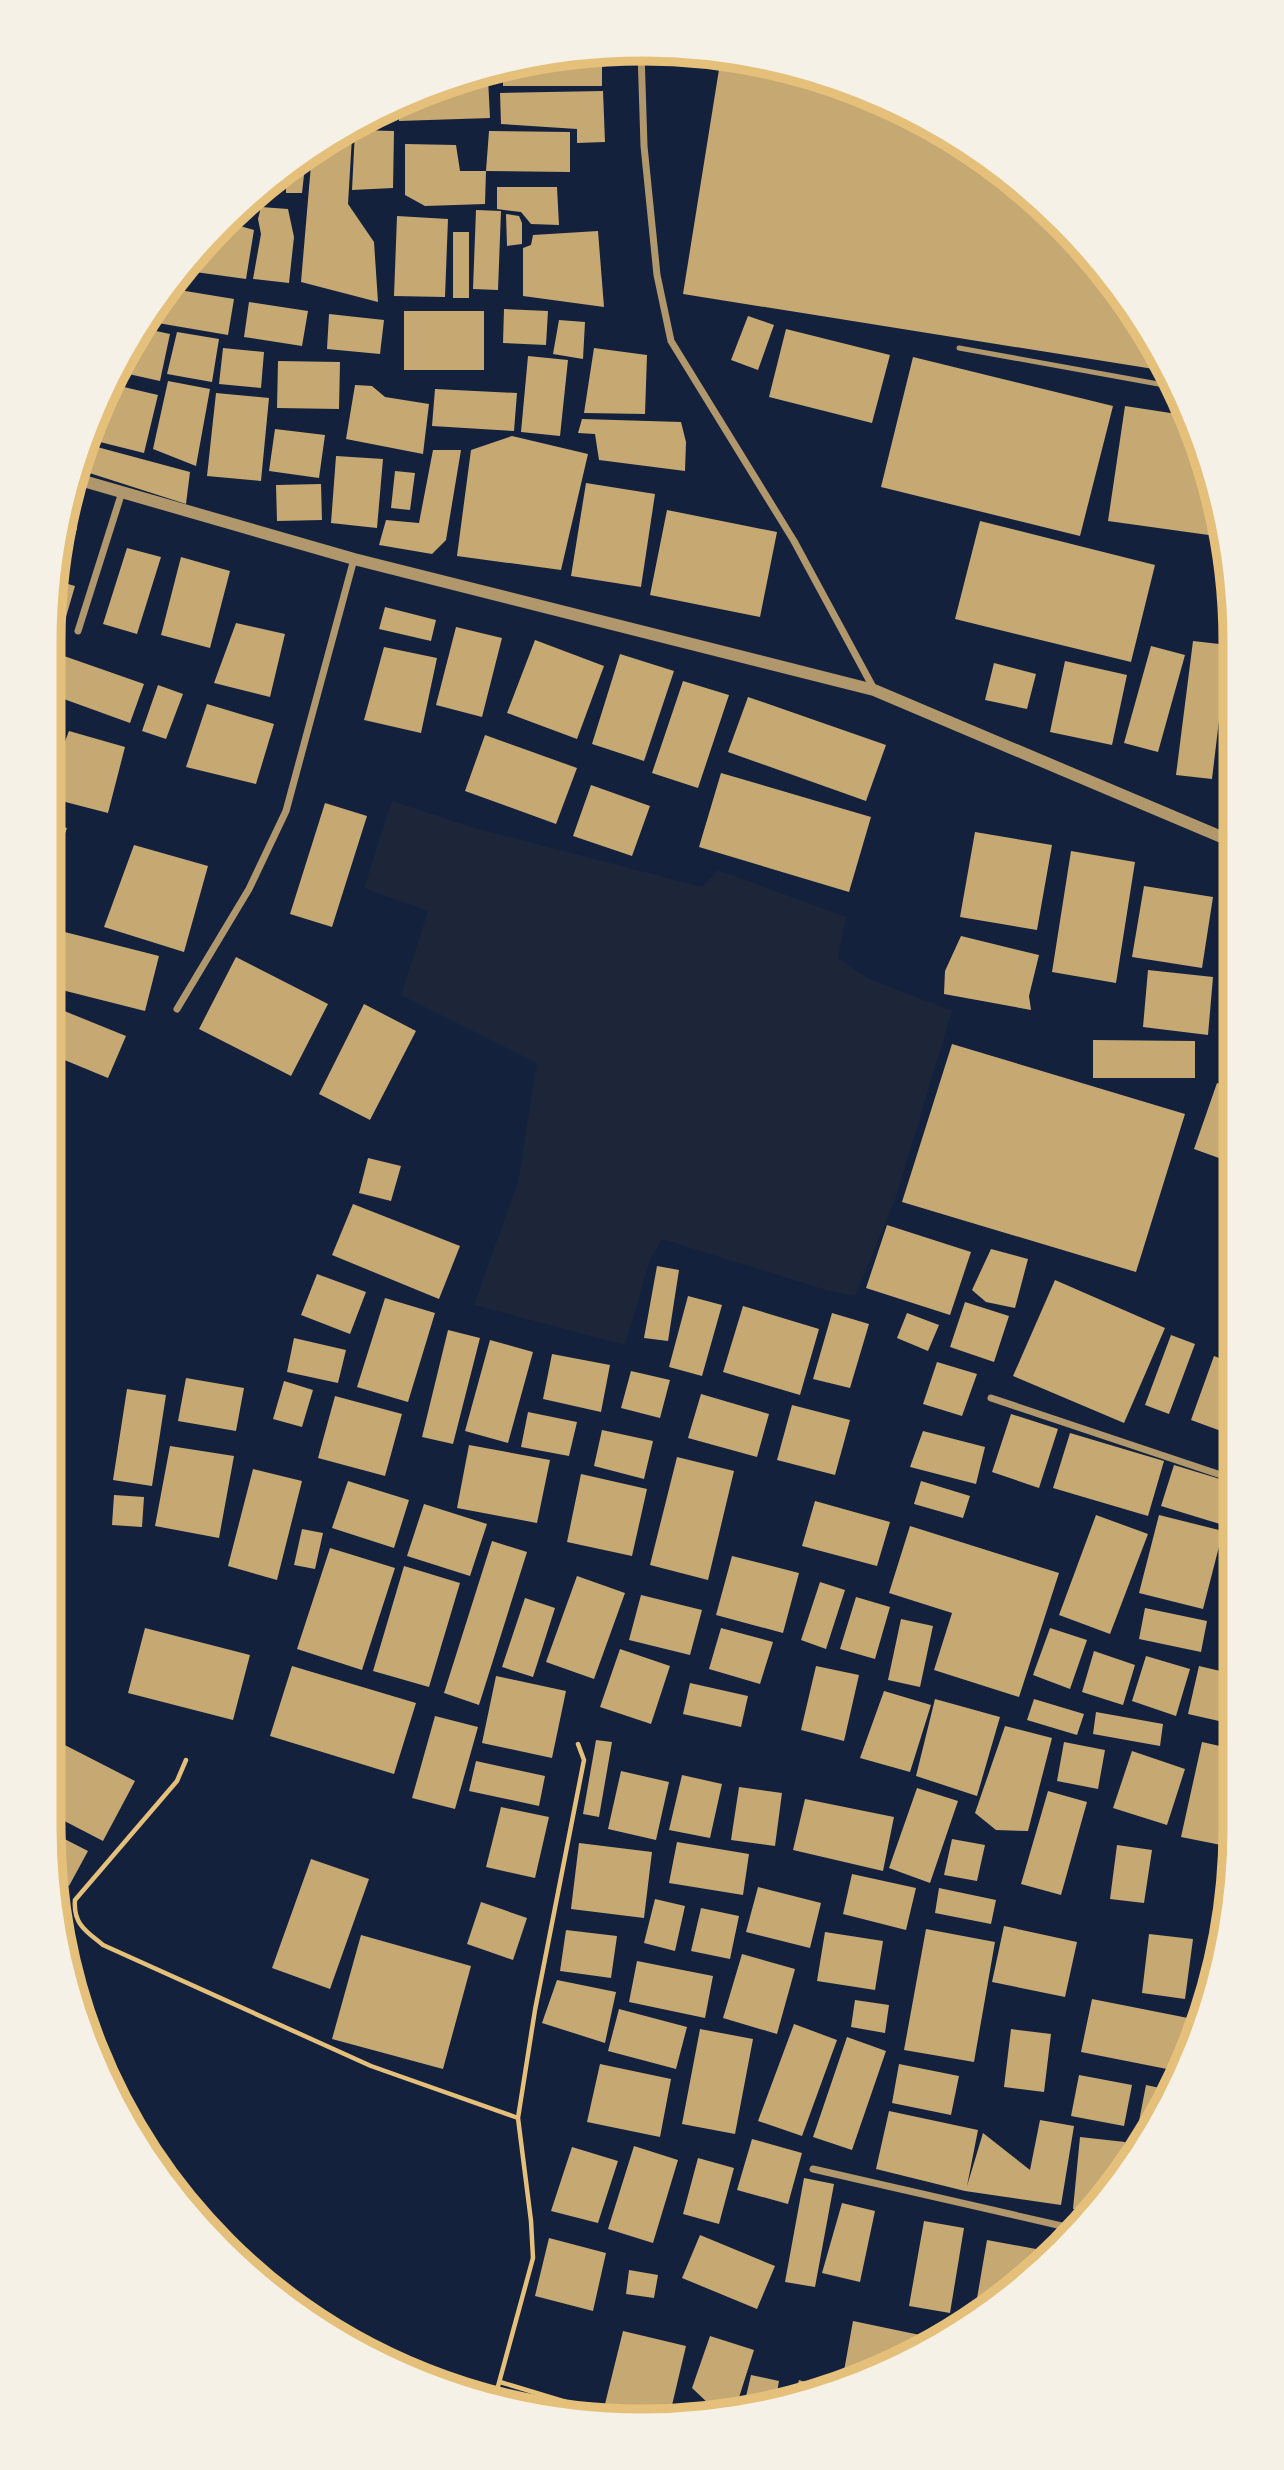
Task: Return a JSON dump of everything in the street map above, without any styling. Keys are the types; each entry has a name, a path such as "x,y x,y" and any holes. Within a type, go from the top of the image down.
{"street":[{"path":"641,61 643,145 657,275 671,341 793,541 874,690"},
{"path":"84,481 354,559 874,690 1223,838"},
{"path":"78,631 122,492"},
{"path":"177,1009 249,889 285,811 354,559"},
{"path":"991,1398 1223,1476"},
{"path":"813,2169 1065,2227"}],"lane":[{"path":"959,348 1163,385"}],"path":[{"path":"497,2390 533,2258 518,2118 584,1760 578,1744"},
{"path":"186,1760 177,1781 75,1900 74,1915 86,1931 103,1945 371,2066 518,2118"},
{"path":"500,2382 576,2405"}],"shaded area":[{"path":"392,801 471,827 702,887 718,870 846,917 838,958 869,979 952,1011 895,1200 855,1296 826,1290 662,1239 650,1260 625,1345 474,1305 518,1182 537,1063 401,995 428,911 364,888"}],"building":[{"path":"602,62 602,86 503,86 503,78 529,72"},
{"path":"720,66 792,81 864,105 899,121 965,159 1025,205 1079,259 1125,319 1154,369 683,294"},
{"path":"488,82 490,118 399,121 399,115 420,105"},
{"path":"603,91 605,142 577,143 577,129 501,124 500,93"},
{"path":"368,130 394,131 393,188 352,190 355,138"},
{"path":"489,131 570,132 570,172 486,171"},
{"path":"352,139 348,204 374,242 378,302 301,282 311,165"},
{"path":"405,144 456,145 460,171 486,171 485,204 425,206 405,195"},
{"path":"305,169 302,193 286,193 286,183"},
{"path":"497,187 557,187 559,225 531,224 521,212 497,209"},
{"path":"261,207 288,209 294,237 289,283 253,279 261,234 258,219"},
{"path":"476,210 501,211 498,290 473,289"},
{"path":"506,214 519,216 522,223 522,244 507,246"},
{"path":"397,216 448,219 445,297 394,296"},
{"path":"237,225 254,230 246,279 194,272"},
{"path":"598,231 604,307 523,296 523,248 531,245 533,235"},
{"path":"453,232 469,232 469,298 453,298"},
{"path":"180,290 234,299 228,335 157,323"},
{"path":"249,302 308,311 302,346 244,337"},
{"path":"504,309 548,311 546,345 503,343"},
{"path":"404,311 484,311 484,370 404,370"},
{"path":"329,314 384,320 380,354 327,349"},
{"path":"748,316 774,325 758,370 731,360"},
{"path":"559,320 585,322 583,359 553,354"},
{"path":"786,329 890,355 872,423 769,397"},
{"path":"152,330 170,334 160,381 127,374"},
{"path":"177,332 219,339 212,382 167,374"},
{"path":"223,348 264,352 261,388 219,384"},
{"path":"594,348 647,355 645,414 584,413"},
{"path":"528,356 568,360 560,436 521,432"},
{"path":"913,357 1113,406 1080,536 881,487"},
{"path":"278,361 340,362 339,409 277,408"},
{"path":"168,381 210,389 196,466 153,449"},
{"path":"355,385 372,386 385,397 429,404 423,454 346,439"},
{"path":"120,386 158,395 144,453 97,441"},
{"path":"435,389 517,393 514,431 432,426"},
{"path":"216,393 269,398 261,481 207,476"},
{"path":"1125,406 1176,414 1192,455 1213,536 1108,521"},
{"path":"582,419 681,422 686,442 685,471 599,460 595,434 578,433"},
{"path":"275,429 325,435 319,478 269,471"},
{"path":"512,436 588,454 561,570 457,556 471,450"},
{"path":"95,446 190,472 186,504 87,472"},
{"path":"433,450 461,450 446,540 432,554 379,545 386,520 419,523"},
{"path":"336,456 383,459 377,528 331,523"},
{"path":"395,471 415,473 410,510 391,508"},
{"path":"586,483 655,494 641,587 571,576"},
{"path":"321,484 322,520 277,521 276,485"},
{"path":"667,510 777,532 760,617 650,595"},
{"path":"980,521 1155,565 1131,662 955,619"},
{"path":"73,527 77,528 66,566"},
{"path":"127,548 161,557 137,634 103,624"},
{"path":"181,557 230,571 210,648 161,635"},
{"path":"64,583 75,586 61,633"},
{"path":"385,607 436,620 431,641 379,629"},
{"path":"236,623 285,634 270,697 214,683"},
{"path":"456,627 502,638 482,717 436,705"},
{"path":"535,640 604,666 577,739 507,713"},
{"path":"1193,641 1223,644 1223,687 1212,779 1176,775"},
{"path":"1151,646 1185,655 1158,752 1124,743"},
{"path":"384,647 437,658 421,733 364,720"},
{"path":"620,654 674,671 644,761 592,744"},
{"path":"64,656 144,684 130,723 61,698 61,664"},
{"path":"1065,661 1127,675 1112,745 1050,732"},
{"path":"994,663 1036,674 1027,709 985,700"},
{"path":"683,681 729,695 698,788 652,773"},
{"path":"158,685 183,694 166,739 142,731"},
{"path":"748,697 886,745 866,801 728,752"},
{"path":"207,704 274,724 256,784 186,767"},
{"path":"69,731 125,747 108,813 61,801 61,752"},
{"path":"485,735 577,768 556,824 465,791"},
{"path":"721,773 871,817 849,892 699,847"},
{"path":"591,785 650,806 632,856 573,836"},
{"path":"325,803 367,816 332,927 290,914"},
{"path":"61,826 67,828 61,845"},
{"path":"975,832 1052,845 1037,930 960,917"},
{"path":"134,845 208,866 184,952 104,927"},
{"path":"1071,851 1135,862 1116,983 1052,972"},
{"path":"1144,886 1213,897 1202,968 1132,957"},
{"path":"61,931 159,956 145,1011 61,990"},
{"path":"961,936 1039,955 1029,996 1031,1010 944,994 945,971"},
{"path":"236,957 328,1004 291,1076 199,1029"},
{"path":"1148,970 1213,977 1208,1035 1143,1027"},
{"path":"364,1004 416,1031 370,1120 319,1094"},
{"path":"61,1010 126,1036 108,1078 61,1059"},
{"path":"1093,1040 1195,1041 1195,1078 1093,1078"},
{"path":"952,1044 1185,1114 1136,1272 902,1202"},
{"path":"1217,1083 1223,1085 1223,1159 1194,1149"},
{"path":"368,1158 401,1166 391,1201 359,1193"},
{"path":"353,1204 460,1246 439,1299 332,1255"},
{"path":"887,1225 971,1252 950,1315 866,1288"},
{"path":"991,1249 1028,1259 1015,1308 986,1302 972,1290"},
{"path":"657,1266 679,1270 668,1341 644,1338"},
{"path":"317,1274 366,1292 350,1334 301,1315"},
{"path":"1055,1280 1165,1328 1124,1423 1013,1376"},
{"path":"688,1296 722,1305 702,1376 669,1367"},
{"path":"385,1298 435,1313 408,1402 357,1387"},
{"path":"965,1302 1009,1316 994,1362 950,1347"},
{"path":"743,1306 819,1329 800,1395 723,1372"},
{"path":"832,1313 869,1324 850,1388 813,1379"},
{"path":"907,1313 939,1325 928,1351 897,1338"},
{"path":"448,1330 480,1338 453,1444 422,1437"},
{"path":"1171,1335 1195,1344 1169,1414 1145,1405"},
{"path":"294,1338 346,1350 338,1383 287,1372"},
{"path":"490,1340 533,1352 508,1443 465,1431"},
{"path":"552,1354 610,1365 601,1412 543,1399"},
{"path":"1214,1356 1223,1360 1223,1432 1191,1420"},
{"path":"937,1362 977,1374 962,1416 923,1404"},
{"path":"631,1371 670,1380 660,1418 621,1408"},
{"path":"186,1378 244,1388 236,1431 178,1421"},
{"path":"284,1381 313,1390 302,1427 273,1419"},
{"path":"127,1389 166,1395 152,1486 113,1480"},
{"path":"701,1394 769,1414 757,1457 688,1438"},
{"path":"335,1396 402,1414 385,1476 318,1458"},
{"path":"792,1405 850,1420 835,1475 777,1460"},
{"path":"528,1412 577,1422 569,1456 521,1447"},
{"path":"1011,1414 1058,1429 1039,1488 992,1472"},
{"path":"602,1430 653,1441 644,1479 594,1466"},
{"path":"923,1431 985,1447 976,1484 910,1467"},
{"path":"1070,1433 1164,1461 1148,1516 1053,1488"},
{"path":"469,1445 550,1460 537,1523 457,1508"},
{"path":"170,1446 234,1456 219,1538 155,1526"},
{"path":"677,1457 734,1471 708,1580 650,1565"},
{"path":"1174,1465 1223,1480 1223,1525 1161,1506"},
{"path":"253,1469 302,1481 277,1580 228,1566"},
{"path":"581,1474 647,1489 632,1556 567,1542"},
{"path":"348,1481 409,1500 394,1548 332,1528"},
{"path":"921,1481 970,1496 963,1518 914,1504"},
{"path":"114,1495 144,1497 142,1527 112,1525"},
{"path":"815,1501 890,1522 877,1566 802,1546"},
{"path":"424,1504 487,1524 470,1576 407,1556"},
{"path":"1096,1515 1148,1534 1110,1634 1059,1615"},
{"path":"1159,1515 1223,1531 1203,1609 1139,1593"},
{"path":"910,1526 1059,1573 1019,1697 934,1670 952,1613 889,1593"},
{"path":"302,1529 323,1533 315,1569 294,1565"},
{"path":"492,1541 527,1552 479,1705 444,1693"},
{"path":"330,1548 395,1568 362,1670 297,1649"},
{"path":"732,1556 799,1573 783,1633 716,1615"},
{"path":"404,1566 460,1583 429,1687 373,1671"},
{"path":"577,1576 625,1593 594,1679 546,1662"},
{"path":"820,1582 845,1590 826,1649 801,1640"},
{"path":"641,1595 702,1610 690,1655 629,1640"},
{"path":"856,1597 890,1607 875,1659 840,1649"},
{"path":"525,1598 555,1608 533,1677 502,1667"},
{"path":"1145,1608 1207,1621 1201,1652 1139,1639"},
{"path":"901,1619 933,1626 920,1687 888,1680"},
{"path":"145,1628 250,1655 233,1720 128,1693"},
{"path":"721,1628 773,1642 760,1684 709,1669"},
{"path":"1050,1628 1087,1640 1070,1689 1033,1675"},
{"path":"620,1649 670,1666 651,1724 600,1707"},
{"path":"1094,1651 1135,1665 1123,1705 1082,1692"},
{"path":"1146,1656 1190,1669 1176,1716 1132,1701"},
{"path":"292,1666 416,1703 394,1774 270,1736"},
{"path":"816,1666 859,1675 844,1741 801,1730"},
{"path":"1199,1666 1223,1672 1223,1722 1188,1714"},
{"path":"496,1676 566,1691 552,1758 482,1743"},
{"path":"690,1683 748,1696 741,1727 683,1714"},
{"path":"884,1691 931,1705 910,1772 860,1758"},
{"path":"935,1699 1000,1717 977,1796 916,1776"},
{"path":"1034,1699 1084,1714 1077,1735 1027,1720"},
{"path":"1096,1712 1163,1724 1160,1746 1093,1734"},
{"path":"435,1716 478,1727 455,1809 412,1798"},
{"path":"1005,1726 1052,1738 1028,1831 996,1830 975,1813"},
{"path":"596,1740 612,1742 599,1817 583,1814"},
{"path":"1064,1742 1105,1750 1098,1789 1057,1781"},
{"path":"1202,1742 1223,1747 1221,1845 1181,1837"},
{"path":"61,1743 135,1781 103,1841 61,1819"},
{"path":"1132,1751 1185,1769 1167,1825 1113,1808"},
{"path":"476,1761 545,1776 539,1806 469,1791"},
{"path":"621,1771 669,1782 656,1840 608,1829"},
{"path":"682,1775 722,1784 710,1838 669,1830"},
{"path":"739,1787 782,1793 775,1846 731,1840"},
{"path":"917,1788 958,1801 930,1883 889,1868"},
{"path":"1048,1791 1087,1802 1061,1895 1021,1884"},
{"path":"805,1799 894,1817 883,1871 793,1850"},
{"path":"501,1807 549,1817 535,1878 486,1867"},
{"path":"61,1837 88,1851 69,1886 64,1883"},
{"path":"952,1839 985,1845 977,1881 944,1875"},
{"path":"677,1842 749,1854 743,1895 669,1883"},
{"path":"579,1843 652,1852 644,1918 571,1909"},
{"path":"1117,1845 1152,1850 1144,1903 1110,1899"},
{"path":"311,1859 369,1879 330,1989 272,1968"},
{"path":"852,1874 916,1888 906,1930 843,1914"},
{"path":"758,1887 821,1903 810,1948 746,1932"},
{"path":"939,1888 996,1900 991,1924 935,1913"},
{"path":"655,1899 685,1906 675,1951 644,1943"},
{"path":"481,1902 527,1918 513,1960 467,1944"},
{"path":"701,1908 739,1916 730,1959 691,1951"},
{"path":"1004,1926 1077,1942 1065,1997 992,1982"},
{"path":"926,1929 995,1942 974,2062 904,2050"},
{"path":"566,1930 617,1936 611,1978 560,1971"},
{"path":"825,1932 883,1941 875,1990 817,1981"},
{"path":"1149,1934 1193,1939 1185,1999 1142,1993"},
{"path":"361,1935 471,1966 443,2069 332,2039"},
{"path":"742,1954 795,1969 777,2034 723,2018"},
{"path":"637,1961 713,1976 705,2018 629,2002"},
{"path":"557,1980 616,1992 605,2043 542,2023"},
{"path":"1092,1999 1188,2018 1184,2036 1170,2070 1081,2052"},
{"path":"855,2000 889,2005 885,2033 851,2027"},
{"path":"619,2009 687,2027 676,2069 608,2051"},
{"path":"794,2024 837,2040 802,2136 758,2121"},
{"path":"700,2029 753,2039 735,2134 682,2124"},
{"path":"1011,2029 1051,2034 1044,2092 1004,2087"},
{"path":"847,2037 886,2051 852,2150 813,2137"},
{"path":"600,2064 671,2079 660,2137 587,2122"},
{"path":"899,2064 959,2076 951,2115 892,2103"},
{"path":"1079,2075 1132,2085 1124,2126 1071,2116"},
{"path":"1146,2085 1161,2088 1145,2118 1137,2131"},
{"path":"889,2111 978,2130 967,2186 983,2133 1030,2170 1040,2120 1074,2126 1061,2205 965,2191 876,2169"},
{"path":"1080,2137 1125,2142 1124,2153 1103,2182 1080,2210 1073,2209"},
{"path":"752,2139 802,2153 788,2204 737,2190"},
{"path":"634,2146 678,2160 653,2243 608,2229"},
{"path":"572,2147 618,2161 598,2223 551,2211"},
{"path":"698,2158 734,2168 719,2224 683,2214"},
{"path":"804,2178 834,2184 815,2287 785,2282"},
{"path":"842,2203 875,2211 860,2282 822,2273"},
{"path":"924,2221 964,2228 950,2313 909,2306"},
{"path":"700,2235 775,2266 757,2309 682,2278"},
{"path":"549,2238 606,2253 593,2311 535,2296"},
{"path":"987,2240 1041,2250 996,2289 976,2303"},
{"path":"629,2270 658,2275 654,2298 626,2294"},
{"path":"853,2321 920,2335 899,2349 844,2373"},
{"path":"623,2331 686,2346 671,2408 626,2409 605,2404"},
{"path":"710,2336 754,2350 738,2401 710,2405 692,2388"},
{"path":"751,2375 779,2381 777,2393 745,2400"},
{"path":"799,2380 810,2384 797,2388"}]}
